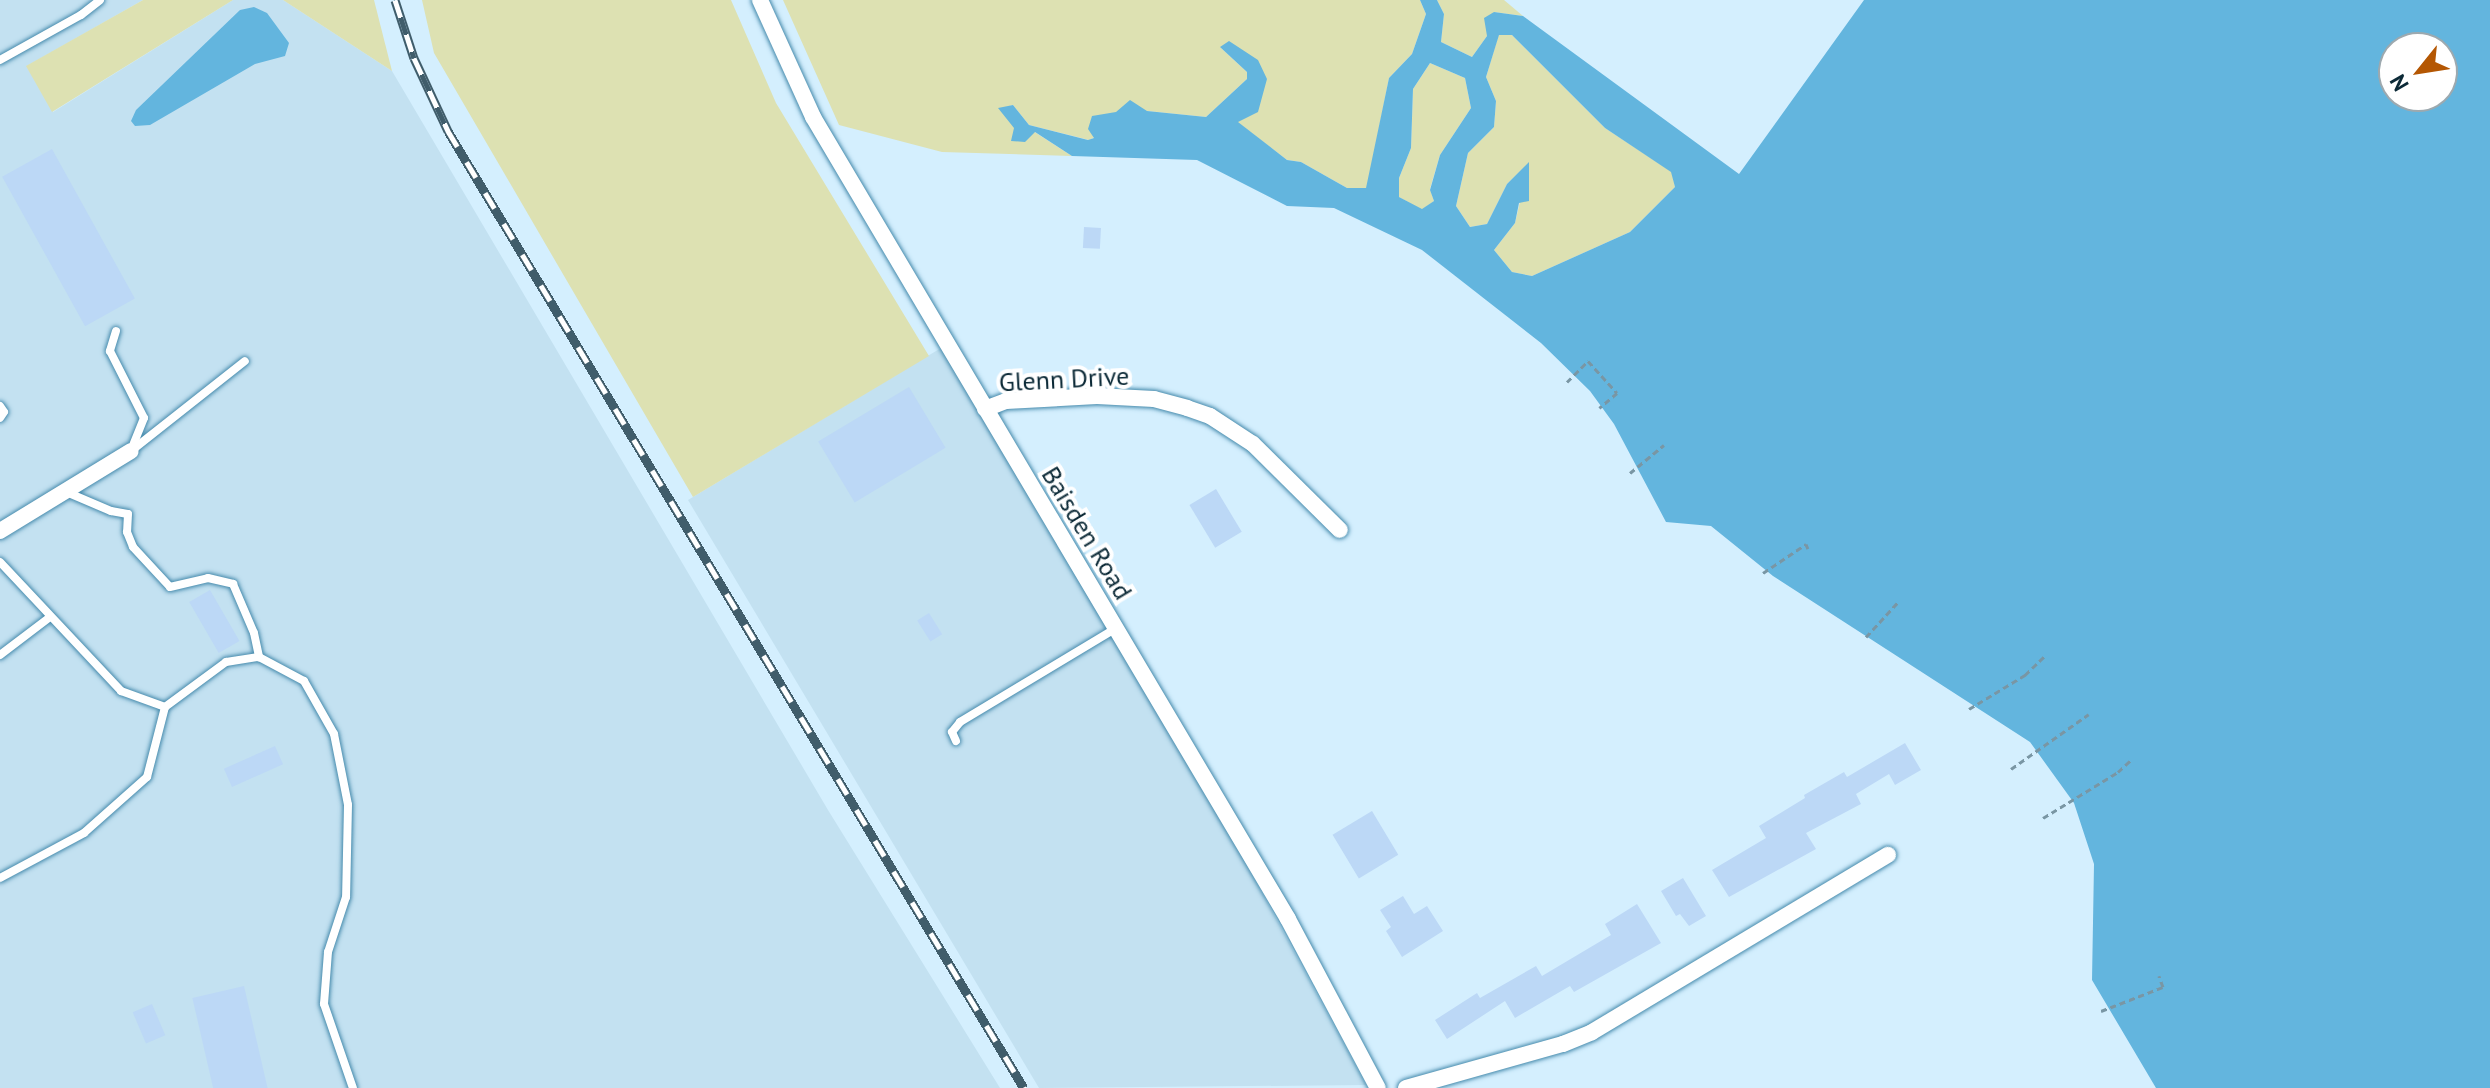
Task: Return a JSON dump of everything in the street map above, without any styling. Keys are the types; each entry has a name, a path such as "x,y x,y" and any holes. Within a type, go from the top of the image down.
{"street":[{"name":"Baisden Road","path":"760,0 774,38 813,117 1288,919 1378,1088"},
{"name":"Glenn Drive","path":"985,409 1006,401 1097,396 1154,399 1187,408 1210,416 1253,444 1340,530"},
{"path":"0,531 131,451"},
{"path":"1406,1088 1563,1044 1592,1032 1888,855"}],"lane":[{"path":"0,60 81,15 100,0"},
{"path":"116,331 110,351 144,418 131,451"},
{"path":"131,451 245,361"},
{"path":"0,406 4,412 0,418"},
{"path":"63,491 111,511 128,514 127,532 133,547 170,587 208,578 233,584 254,633 259,657"},
{"path":"0,562 121,691 165,707"},
{"path":"0,655 50,617"},
{"path":"956,741 952,732 960,722 1115,629"},
{"path":"0,878 84,833 147,777 165,707 226,662 259,657 304,681 334,734 348,805 346,897 328,952 324,1004 353,1088"}],"path":[{"path":"1567,382 1588,361 1617,393 1599,408"},
{"path":"1630,473 1664,445"},
{"path":"1763,573 1806,544 1808,549"},
{"path":"1866,637 1899,601"},
{"path":"1969,709 2025,675 2046,655"},
{"path":"2011,769 2089,714"},
{"path":"2043,818 2118,772 2132,759"},
{"path":"2101,1011 2163,987 2159,976"}],"shaded area":[{"path":"0,0 143,0 27,66 53,112 233,0 283,0 392,71 828,810 1000,1088 0,1088"},
{"path":"941,348 1234,841 1366,1085 1039,1088 688,500"}],"green space":[{"path":"143,0 233,0 52,112 26,66"},
{"path":"283,0 374,0 392,71"},
{"path":"422,0 731,0 776,103 929,356 693,497 434,53"},
{"path":"783,0 1420,0 1426,14 1412,54 1389,78 1367,188 1347,188 1301,162 1287,160 1237,122 1267,79 1220,47 1247,72 1247,79 1206,117 1147,111 1089,140 1029,125 1013,105 999,109 1072,156 942,152 839,125"},
{"path":"1437,0 1504,0 1523,16 1494,12 1487,36 1472,57 1441,42 1444,14"},
{"path":"1499,34 1512,35 1605,128 1672,172 1675,187 1630,232 1532,276 1512,272 1494,250 1515,223 1529,163 1507,184 1487,224 1470,227 1456,206 1468,153 1494,127 1496,101 1486,77"},
{"path":"1430,63 1465,78 1471,108 1440,155 1430,189 1434,201 1422,210 1399,197 1399,178 1411,148 1413,89"}],"water":[{"path":"1420,0 1437,0 1444,14 1441,42 1472,57 1487,36 1484,18 1494,12 1523,16 1739,174 1864,0 2490,0 2490,1088 2156,1088 2092,980 2094,864 2074,803 2030,742 1773,576 1711,526 1666,522 1614,424 1590,391 1541,343 1422,250 1334,208 1287,206 1197,160 1072,156 1035,132 1025,142 1011,141 1014,128 998,108 1013,105 1029,125 1088,140 1094,138 1088,129 1092,116 1116,112 1130,100 1147,111 1206,117 1247,79 1247,72 1220,47 1229,41 1258,60 1267,79 1258,112 1238,122 1287,160 1301,162 1347,188 1366,188 1389,78 1412,54 1426,14","holes":["1499,35 1512,35 1605,128 1671,172 1675,187 1630,232 1532,276 1512,272 1494,250 1515,223 1519,203 1529,201 1529,162 1507,184 1487,224 1470,227 1456,206 1468,153 1494,127 1496,101 1486,77","1430,63 1465,78 1471,108 1440,155 1430,190 1434,201 1422,209 1399,197 1399,178 1411,148 1413,89"]},
{"path":"254,7 267,13 289,43 285,56 255,64 150,125 135,126 131,121 136,110 240,10"}],"building":[{"path":"52,149 135,299 85,326 2,177"},
{"path":"1084,227 1101,228 1100,249 1083,248"},
{"path":"909,387 946,448 855,502 818,442"},
{"path":"1216,489 1242,532 1215,548 1189,505"},
{"path":"210,590 240,641 219,653 189,602"},
{"path":"929,613 942,634 930,642 917,620"},
{"path":"1905,743 1921,770 1895,785 1889,774 1856,794 1861,804 1806,833 1816,849 1729,897 1712,870 1766,838 1759,826 1844,772 1847,777"},
{"path":"275,746 283,764 232,787 224,769"},
{"path":"1372,811 1398,855 1359,878 1333,835"},
{"path":"1683,878 1706,916 1689,926 1680,914 1676,916 1661,891"},
{"path":"1403,896 1414,914 1427,906 1443,931 1402,957 1386,931 1391,927 1380,910"},
{"path":"1637,904 1661,943 1574,992 1570,986 1515,1018 1505,1001 1447,1039 1435,1020 1477,993 1480,998 1536,966 1542,976 1611,935 1605,924"},
{"path":"244,986 268,1088 213,1088 192,998"},
{"path":"152,1004 165,1035 146,1044 133,1012"}],"railway":[{"path":"395,0 414,58 448,131 1024,1088"}]}
